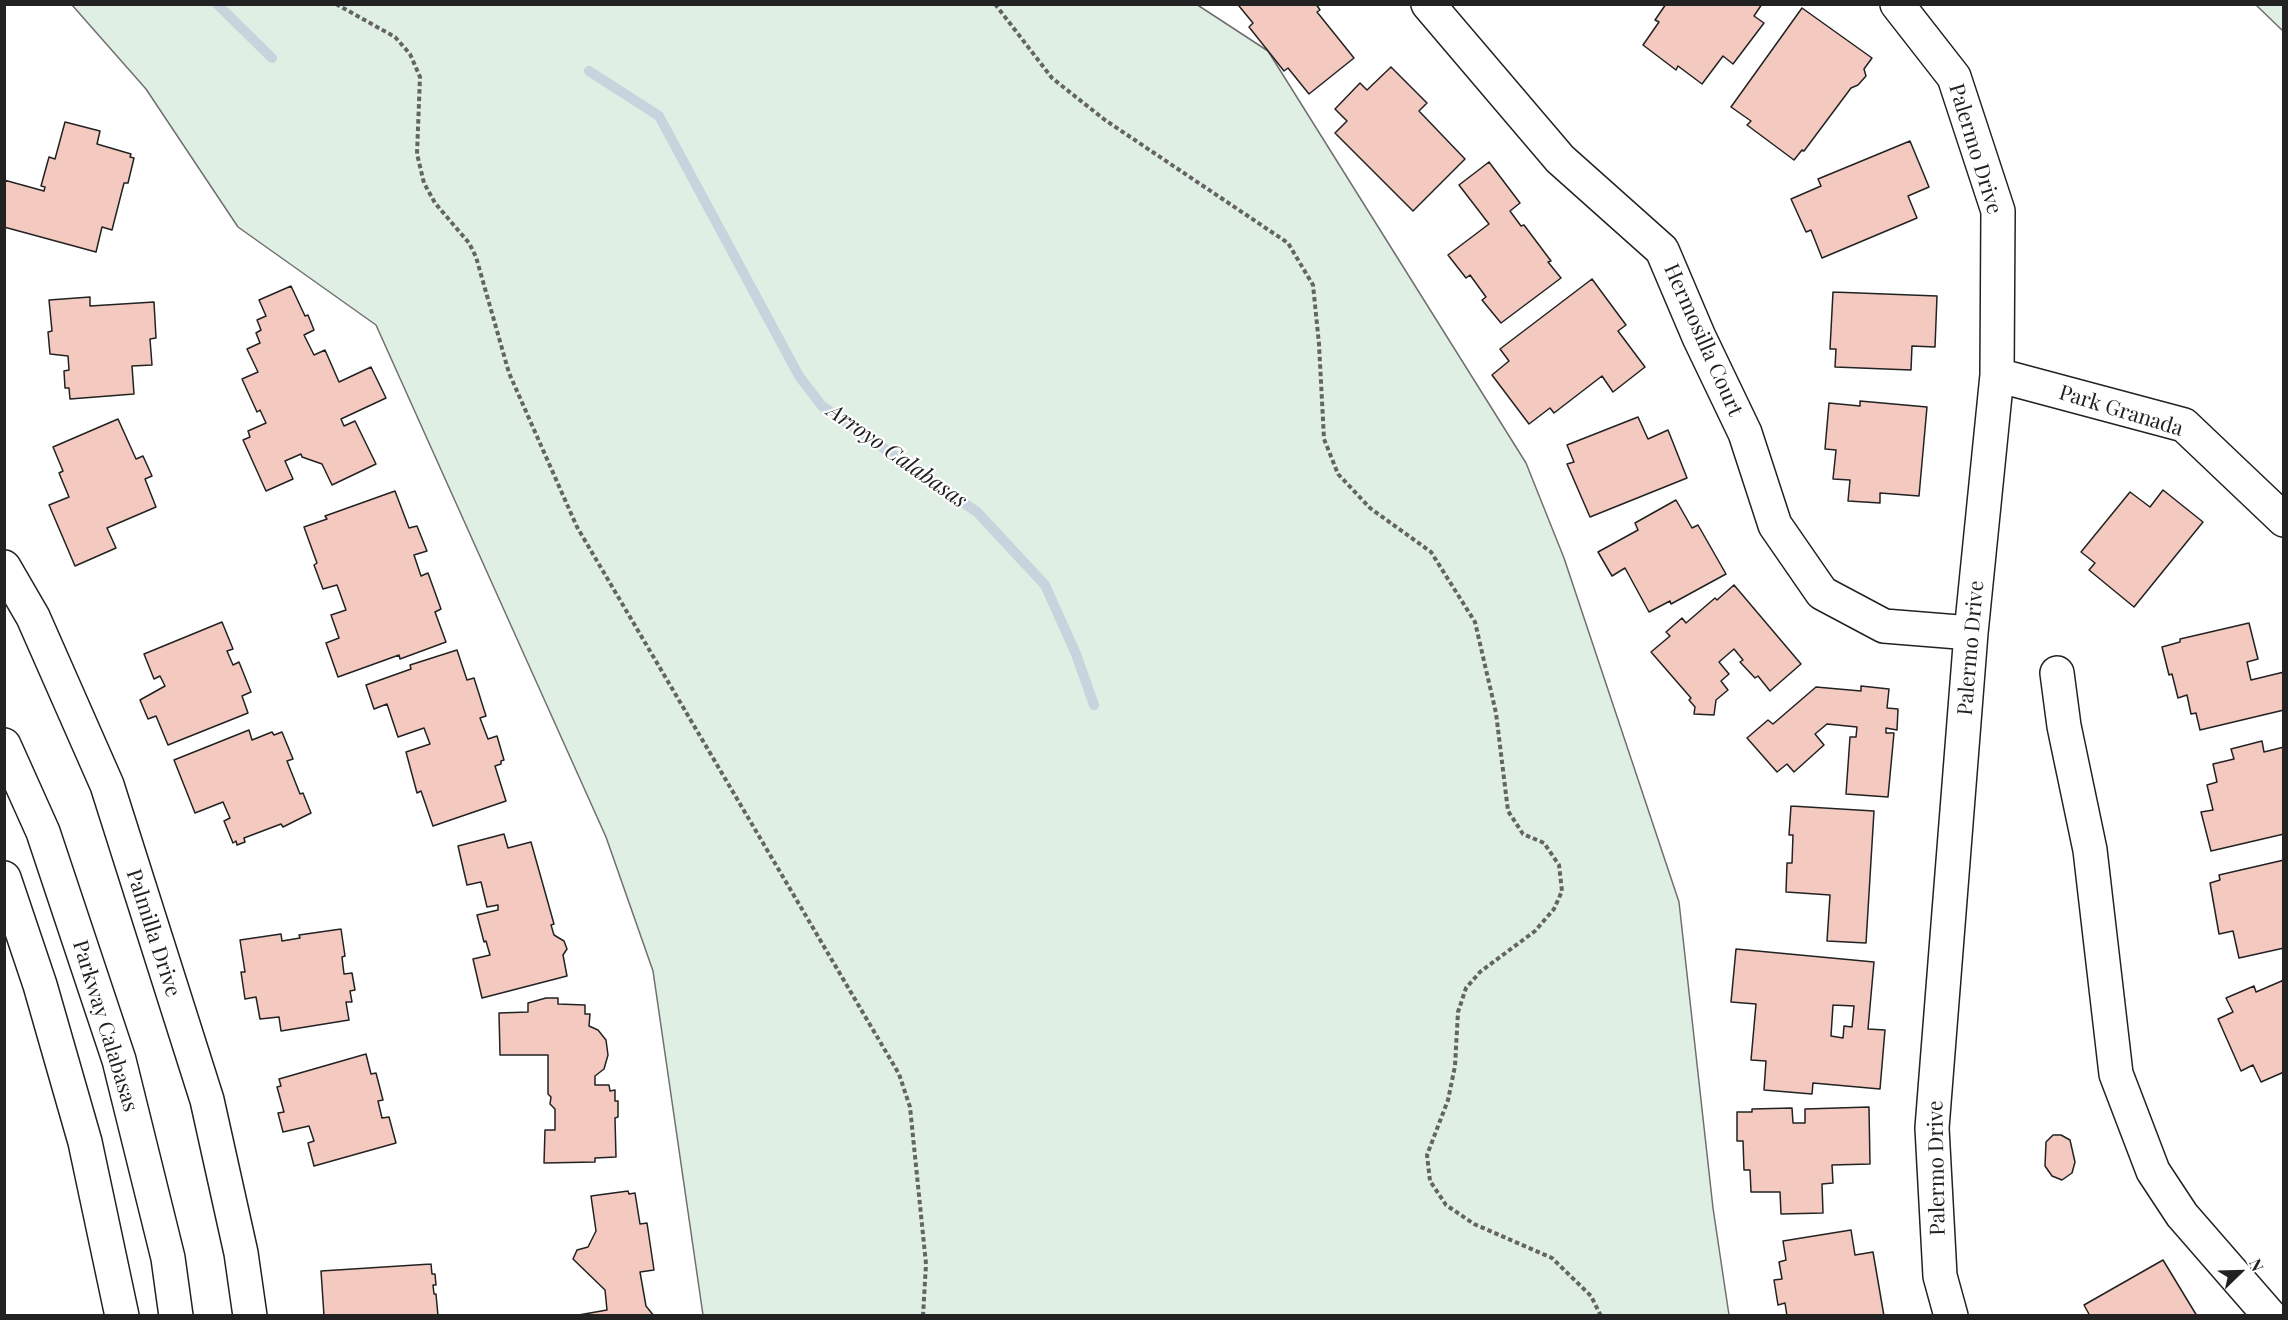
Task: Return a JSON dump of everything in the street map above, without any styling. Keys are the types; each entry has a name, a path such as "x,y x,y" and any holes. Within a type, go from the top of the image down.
{"street":[{"name":"Hermosilla Court","path":"1428,4 1560,159 1662,250 1699,337 1746,433 1775,525 1822,592 1884,626 1971,633"},
{"name":"Palermo Drive","path":"1897,4 1954,77 1998,211 1997,375 1971,633 1932,1128 1940,1276 1951,1316"},
{"name":"Park Granada","path":"1997,375 2184,425 2283,520"},
{"name":"Palmilla Drive","path":"4,567 33,617 107,785 207,1100 241,1253 250,1316"},
{"path":"2058,673 2064,726 2090,850 2116,1074 2153,1171 2182,1215 2270,1316"},
{"name":"Parkway Calabasas","path":"4,745 43,832 119,1060 168,1258 177,1316"},
{"path":"4,878 40,985 85,1142 122,1316"}],"path":[{"path":"336,4 395,37 410,54 420,77 417,154 424,183 435,202 469,243 476,257 508,374 577,526 899,1074 910,1107 925,1252 923,1316"},
{"path":"995,4 1052,78 1105,120 1288,243 1313,285 1324,439 1338,474 1370,508 1431,552 1475,622 1496,713 1508,811 1523,834 1544,843 1559,865 1562,891 1554,909 1535,931 1480,972 1466,988 1458,1012 1455,1066 1448,1100 1428,1155 1430,1181 1446,1205 1474,1224 1552,1258 1591,1296 1601,1316"}],"green space":[{"path":"1196,4 1268,51 1526,463 1564,558 1679,902 1713,1208 1729,1315 703,1315 653,971 606,837 376,325 238,227 146,89 72,5"},
{"path":"2256,5 2283,5 2283,31"}],"building":[{"path":"1240,4 1316,4 1320,10 1317,12 1354,58 1309,94 1288,68 1284,71 1249,27 1253,23 1239,6"},
{"path":"1666,4 1762,4 1754,16 1764,23 1733,64 1723,56 1702,84 1678,66 1676,70 1643,45 1659,22 1655,20"},
{"path":"1802,8 1872,58 1864,69 1866,76 1858,85 1851,88 1804,151 1802,150 1794,160 1747,125 1751,121 1731,107"},
{"path":"1391,67 1427,103 1419,111 1465,159 1413,211 1335,133 1347,121 1335,109 1360,83 1367,90"},
{"path":"65,122 100,131 97,144 131,154 130,157 134,158 128,183 124,183 112,230 102,227 96,252 4,227 4,180 44,191 45,187 41,186 49,157 55,159"},
{"path":"1910,141 1929,187 1908,196 1917,218 1822,258 1811,230 1806,232 1791,199 1821,186 1818,179"},
{"path":"1489,162 1520,203 1510,211 1521,226 1524,225 1561,278 1501,323 1482,300 1486,297 1470,275 1466,278 1448,255 1489,224 1459,185"},
{"path":"1592,279 1626,325 1618,331 1645,367 1613,392 1602,376 1554,413 1550,408 1529,424 1492,375 1509,361 1500,349"},
{"path":"291,286 314,330 304,335 314,355 325,350 339,382 371,367 386,398 341,419 344,426 355,421 376,464 332,485 322,464 302,457 301,454 285,461 293,479 266,491 243,440 250,437 248,431 266,423 260,410 257,412 242,379 258,372 247,349 260,343 256,333 261,330 257,320 266,316 259,300"},
{"path":"1833,292 1937,296 1935,347 1912,346 1911,370 1835,367 1836,349 1830,349"},
{"path":"90,297 90,306 154,302 156,338 150,339 152,365 132,366 134,394 70,399 69,388 65,388 64,371 69,370 68,356 50,354 48,332 52,331 49,300"},
{"path":"1860,401 1927,407 1919,496 1880,493 1880,503 1848,501 1850,480 1833,479 1836,450 1825,449 1829,403 1860,406"},
{"path":"1638,417 1648,439 1668,430 1687,478 1590,517 1567,464 1574,462 1567,445"},
{"path":"118,419 136,459 143,456 152,476 145,479 156,507 107,528 116,548 75,566 49,505 69,497 59,473 63,471 53,447"},
{"path":"2163,490 2203,522 2134,607 2089,570 2095,563 2081,552 2130,492 2150,507"},
{"path":"395,491 409,528 417,526 427,551 414,555 421,576 428,573 441,609 435,612 446,642 400,659 399,655 338,677 326,643 339,638 331,615 346,610 337,585 323,589 314,565 317,563 304,527 327,519 325,516"},
{"path":"1676,500 1692,528 1698,525 1726,574 1671,604 1670,601 1649,612 1625,568 1612,576 1598,552 1638,530 1635,523"},
{"path":"1734,585 1801,664 1770,691 1758,676 1755,678 1740,662 1743,660 1734,649 1719,662 1729,674 1721,681 1728,690 1716,700 1714,715 1694,714 1695,707 1689,700 1691,698 1651,652 1670,636 1666,632 1682,618 1686,623"},
{"path":"222,622 233,649 227,651 233,665 239,662 251,692 242,696 248,713 168,745 156,716 148,719 140,700 165,686 160,676 154,679 144,654"},
{"path":"2249,623 2258,659 2247,662 2251,680 2284,672 2284,710 2200,730 2196,713 2191,714 2187,695 2178,698 2162,647 2180,642 2180,639"},
{"path":"457,650 467,680 474,678 486,716 480,718 488,739 497,736 504,760 495,766 506,801 433,826 421,791 417,793 406,752 430,744 424,728 398,737 387,704 374,709 366,685 411,669 410,665"},
{"path":"1861,686 1889,689 1887,708 1898,709 1897,730 1886,728 1886,733 1894,733 1888,797 1846,794 1850,737 1856,737 1857,727 1827,724 1815,734 1824,745 1794,772 1787,764 1777,772 1747,738 1768,720 1773,724 1816,687 1861,691"},
{"path":"249,730 252,740 272,732 274,735 282,732 293,759 287,761 300,794 303,793 311,813 283,827 281,824 244,838 245,842 237,845 236,841 233,843 224,821 230,818 223,802 195,813 174,760"},
{"path":"2262,741 2264,752 2284,747 2284,834 2211,851 2201,812 2213,810 2207,785 2217,782 2213,764 2234,759 2231,749"},
{"path":"1791,806 1874,811 1866,943 1827,941 1830,895 1786,892 1787,863 1792,863 1793,835 1789,835"},
{"path":"504,834 508,848 531,842 554,924 551,925 554,935 564,941 567,949 563,955 567,976 482,998 473,959 490,955 477,915 498,910 498,905 487,907 481,882 467,885 458,846"},
{"path":"2284,860 2284,948 2239,958 2233,931 2219,934 2210,883 2220,880 2219,875"},
{"path":"341,929 345,956 342,957 344,974 352,973 355,990 350,991 352,1002 346,1002 349,1020 281,1031 279,1017 260,1019 256,997 245,999 241,972 245,972 240,940 281,934 282,941 300,938 299,935"},
{"path":"1736,949 1874,962 1868,1029 1885,1030 1880,1089 1813,1083 1812,1094 1764,1090 1766,1061 1751,1060 1756,1004 1731,1002","holes":["1833,1005 1854,1006 1852,1027 1844,1026 1843,1038 1831,1036"]},
{"path":"2284,980 2284,1072 2261,1082 2253,1065 2241,1071 2218,1019 2233,1012 2226,998 2254,986 2256,992"},
{"path":"546,998 558,998 558,1004 585,1005 585,1014 590,1014 589,1026 598,1030 606,1040 608,1055 604,1069 595,1076 595,1085 609,1085 610,1091 615,1090 615,1101 618,1101 618,1117 615,1118 616,1157 595,1158 595,1162 544,1163 545,1130 555,1130 555,1109 550,1104 551,1097 548,1094 548,1055 500,1055 499,1013 528,1012 528,1003"},
{"path":"366,1054 371,1074 376,1073 383,1100 378,1101 382,1118 389,1117 396,1143 314,1166 308,1143 314,1141 309,1126 283,1132 278,1113 284,1112 277,1087 281,1086 279,1079"},
{"path":"1869,1107 1870,1164 1832,1165 1833,1183 1822,1184 1823,1213 1781,1214 1780,1192 1751,1192 1750,1170 1744,1170 1743,1141 1737,1141 1737,1112 1752,1112 1752,1109 1792,1108 1793,1123 1805,1123 1805,1109"},
{"path":"2053,1135 2061,1135 2070,1140 2075,1162 2072,1173 2062,1180 2052,1176 2045,1166 2046,1142"},
{"path":"628,1191 629,1194 635,1193 640,1224 647,1223 654,1270 640,1272 646,1306 654,1316 573,1316 607,1310 605,1290 573,1259 577,1250 588,1247 596,1231 591,1196"},
{"path":"1851,1230 1855,1255 1873,1252 1884,1316 1787,1316 1785,1303 1778,1305 1774,1280 1782,1279 1779,1262 1786,1260 1783,1241"},
{"path":"2163,1260 2197,1316 2090,1316 2084,1305"},
{"path":"431,1264 432,1274 435,1274 436,1285 433,1285 438,1316 324,1316 321,1271"}],"waterway":[{"name":"Arroyo Calabasas","path":"217,4 272,58"},
{"name":"Arroyo Calabasas","path":"589,71 659,116 799,376 822,406 977,512 1045,585 1076,654 1094,705"}]}
